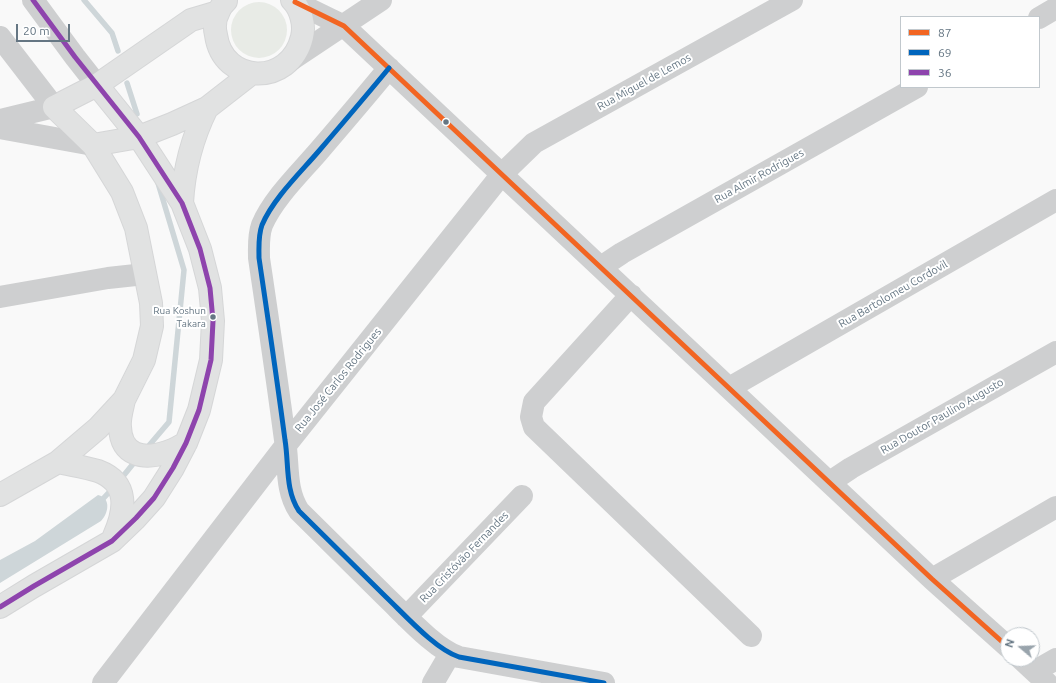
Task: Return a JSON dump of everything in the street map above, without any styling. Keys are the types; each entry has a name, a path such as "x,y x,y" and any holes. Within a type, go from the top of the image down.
{"main road":[{"path":"222,6 214,28 217,43 225,58 237,68 252,73 266,73 280,68 291,60 300,47 303,32 301,16 293,1"},
{"path":"0,495 58,462 98,428 124,400 144,360 152,326 151,303 136,228 124,199 93,145 54,107 97,85 191,20 222,6"},
{"path":"93,145 139,136 172,124 207,108 252,73"},
{"path":"0,607 112,541 154,498 173,468 186,443 199,410 211,360 213,321 210,288 200,249 182,204 139,136 97,85"},
{"path":"182,204 184,173 187,159 200,122 207,108"},
{"path":"124,400 120,426 121,437 128,450 137,455 149,456 167,452 186,443"},
{"path":"58,462 98,471 108,476 122,494 123,508 120,522 112,541"}],"street":[{"path":"33,0 97,85"},
{"path":"291,60 381,0"},
{"name":"Rua Miguel de Lemos","path":"502,174 534,143 792,0"},
{"path":"1041,0 1056,5"},
{"path":"293,1 344,26 932,579 1000,640"},
{"path":"1040,17 1056,8"},
{"path":"0,37 54,107 0,120"},
{"path":"389,68 348,118 290,184 272,208 262,226 259,240 259,258 293,503 299,511 406,617 442,649 450,654 591,682"},
{"name":"Rua Almir Rodrigues","path":"601,267 622,253 915,88"},
{"path":"0,128 93,145"},
{"name":"Rua José Carlos Rodrigues","path":"103,683 286,445 502,174"},
{"name":"Rua Bartolomeu Cordovil","path":"730,388 1056,200"},
{"path":"0,297 108,278 145,274"},
{"path":"631,295 534,402 531,417 534,427 751,636"},
{"name":"Rua Doutor Paulino Augusto","path":"830,482 851,468 1056,352"},
{"name":"Rua Cristóvão Fernandes","path":"406,617 522,496"},
{"path":"932,579 1056,507"},
{"path":"433,683 450,654"},
{"path":"1034,671 1056,660"}],"shaded area":[{"path":"259,2 270,4 279,10 285,19 287,30 285,41 279,50 270,56 259,58 248,56 239,50 233,41 231,30 233,19 239,10 248,4"},
{"path":"98,495 105,499 107,503 107,510 101,521 0,583 0,560 35,541"}],"waterway":[{"path":"84,0 112,33 118,51"},
{"path":"127,83 137,114"},
{"path":"146,449 169,422 184,270 158,183"},
{"path":"120,480 137,459"},
{"path":"100,502 113,488"}],"transit line":[{"name":"36","path":"0,607 112,541 154,498 173,468 186,443 199,410 211,360 213,321 210,288 200,249 182,203 139,137 75,57 33,0"},
{"name":"87","path":"295,2 344,26 932,579 1000,640"},
{"name":"69","path":"389,68 280,196 267,215 260,233 259,258 282,417 291,494 299,511 421,631 440,647 459,657 604,683"}],"place":[{"name":"Rua Koshun Takara","path":"213,317"}]}
